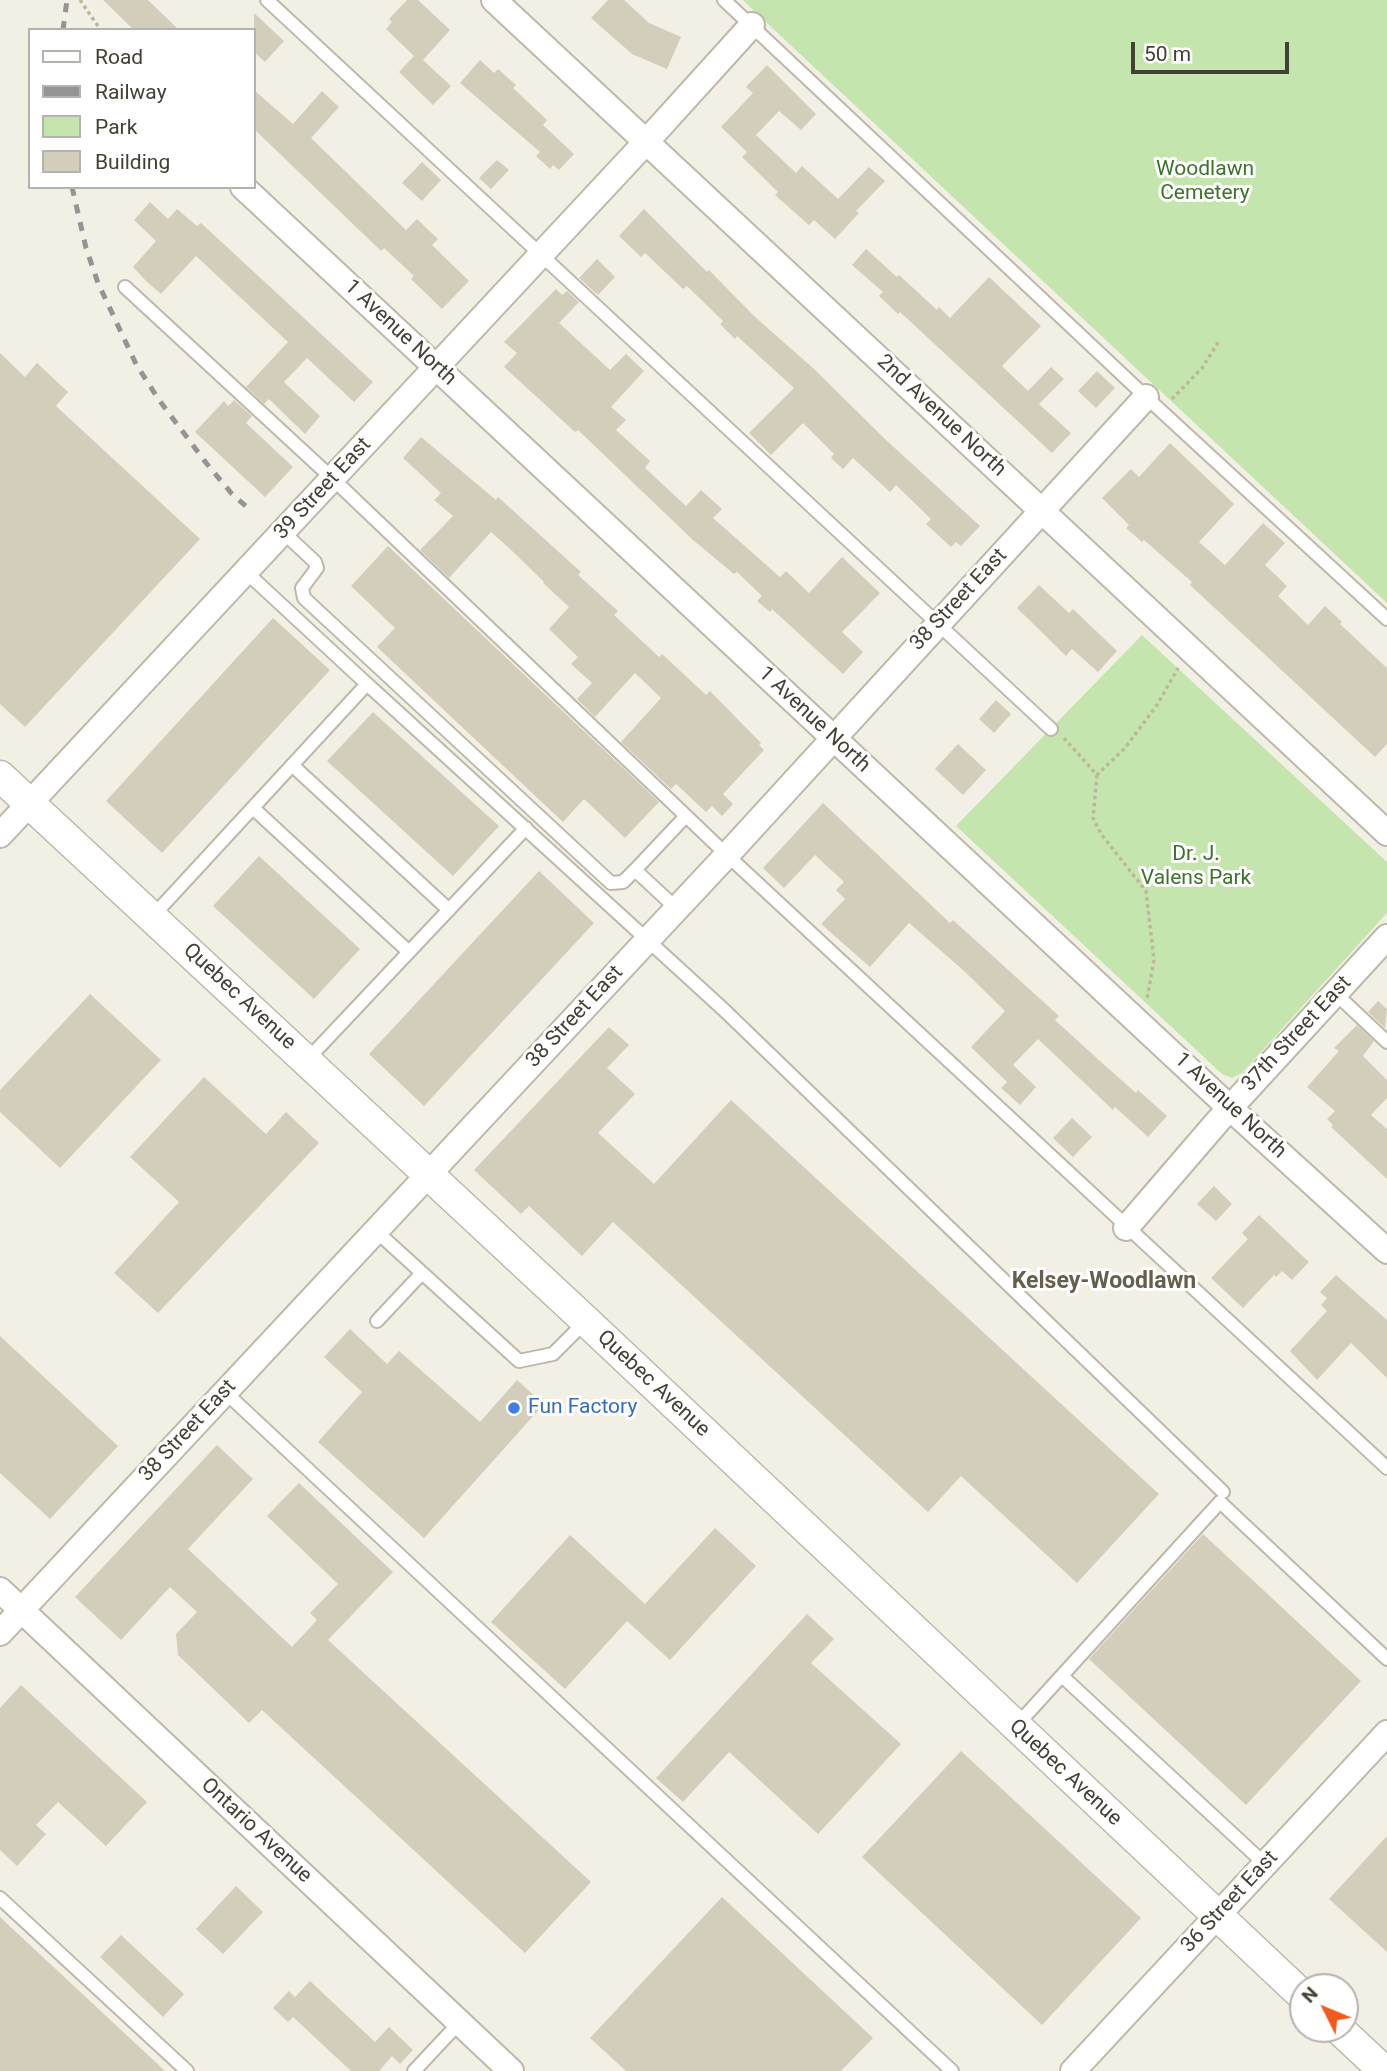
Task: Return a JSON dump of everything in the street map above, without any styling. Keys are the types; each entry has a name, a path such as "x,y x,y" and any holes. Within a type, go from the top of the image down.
{"street":[{"name":"2nd Avenue North","path":"494,0 1387,833"},
{"name":"39 Street East","path":"0,835 333,480 752,25"},
{"name":"1 Avenue North","path":"245,189 1230,1108 1387,1251"},
{"name":"38 Street East","path":"0,1633 726,855 1042,510 1154,404"},
{"name":"Quebec Avenue","path":"0,776 586,1321 1289,1983"},
{"name":"37th Street East","path":"1126,1228 1230,1108 1387,937"},
{"name":"Ontario Avenue","path":"0,1590 511,2071"},
{"name":"36 Street East","path":"1073,2071 1387,1733"},
{"path":"1354,2043 1384,2071"}],"lane":[{"path":"267,0 1051,729"},
{"path":"724,0 1387,620"},
{"path":"125,287 333,480 726,855 1387,1468"},
{"path":"283,532 315,562 317,568 302,588 304,598 611,883 623,883 686,816"},
{"path":"246,572 648,938 1223,1492"},
{"path":"152,917 367,684"},
{"path":"292,765 449,910"},
{"path":"253,808 409,952"},
{"path":"307,1061 526,828"},
{"path":"635,870 676,908"},
{"path":"1335,993 1387,1042"},
{"path":"376,1231 519,1360 553,1354 586,1321"},
{"path":"377,1321 422,1273"},
{"path":"225,1392 952,2071"},
{"path":"1016,1727 1220,1502 1387,1659"},
{"path":"1062,1676 1266,1865"},
{"path":"0,1898 187,2071"},
{"path":"414,2071 460,2022"}],"path":[{"path":"80,0 98,28"},
{"path":"1154,404 1202,368 1219,341"},
{"path":"1146,1007 1154,960 1146,891 1101,834 1093,818 1097,775 1125,748 1157,705 1180,664"},
{"path":"1051,729 1065,738 1097,775"}],"green space":[{"name":"Woodlawn Cemetery","path":"743,0 1387,0 1387,603 753,10"},
{"name":"Dr. J. Valens Park","path":"1142,635 1387,862 1387,913 1242,1073 1232,1078 1222,1074 956,826"}],"building":[{"path":"103,0 148,0 177,28 132,28"},
{"path":"407,0 418,0 450,30 423,60 451,86 433,105 399,72 414,56 386,29 392,22 389,19"},
{"path":"608,0 624,0 649,23 681,37 667,69 632,54 591,18"},
{"path":"254,13 284,41 265,62 256,54"},
{"path":"480,60 494,73 498,69 516,85 513,88 547,120 543,125 574,154 559,170 553,165 550,169 536,156 540,152 460,83"},
{"path":"767,65 816,114 801,130 779,111 756,135 796,173 802,166 838,199 869,167 885,181 856,211 859,213 835,239 814,220 809,225 775,195 778,192 742,157 747,152 721,127 753,93 746,87"},
{"path":"322,91 339,107 311,138 406,230 417,219 438,239 432,245 469,281 442,309 411,279 414,276 384,248 381,251 256,131 256,92 293,124"},
{"path":"497,160 509,170 491,189 479,178"},
{"path":"422,162 441,180 422,201 402,183"},
{"path":"150,202 168,219 177,209 197,226 201,223 373,382 354,402 307,358 284,382 320,416 305,434 269,399 264,404 246,387 288,342 196,256 161,294 147,282 133,267 156,241 134,220"},
{"path":"644,209 707,272 709,270 755,317 813,368 980,526 961,546 956,542 951,547 926,524 931,519 896,485 890,492 853,458 843,469 831,458 834,454 803,423 771,455 749,433 794,388 737,336 735,339 720,324 723,321 687,286 683,289 645,253 641,257 619,236"},
{"path":"866,249 950,318 989,277 1041,326 1002,366 1028,391 1051,367 1064,379 1039,404 1071,433 1052,453 900,312 898,314 879,296 883,292 852,265"},
{"path":"597,259 615,277 598,295 579,278"},
{"path":"556,289 562,295 567,291 579,302 559,323 610,370 626,354 644,371 611,407 626,420 616,430 650,461 645,468 686,506 701,490 722,509 713,518 780,577 786,571 809,593 842,557 880,593 842,632 863,652 843,674 772,609 770,612 757,601 762,596 737,572 734,574 693,540 578,430 575,432 504,367 517,353 504,342"},
{"path":"0,353 25,377 37,363 68,392 56,406 200,539 25,727 0,704"},
{"path":"1097,371 1115,388 1096,408 1078,391"},
{"path":"234,400 252,416 246,423 293,467 265,497 195,432 224,401 228,406"},
{"path":"421,437 496,500 498,497 581,572 578,575 618,611 614,615 659,657 662,654 706,695 710,691 761,743 759,745 764,750 723,794 733,804 722,816 712,806 706,812 676,784 671,789 621,742 661,698 635,673 595,717 577,699 592,683 571,664 578,657 549,629 569,607 491,532 449,578 420,550 453,516 434,500 441,493 403,458"},
{"path":"1170,443 1234,504 1199,542 1225,565 1263,523 1285,543 1265,565 1287,586 1278,596 1308,625 1325,606 1342,622 1340,624 1387,668 1387,744 1375,757 1190,585 1192,582 1144,540 1142,542 1126,528 1129,525 1102,498 1131,469 1139,477"},
{"path":"388,546 659,802 625,838 584,799 563,822 377,647 395,628 351,586"},
{"path":"1039,585 1069,613 1073,609 1117,651 1098,672 1072,649 1066,656 1017,608"},
{"path":"273,618 330,670 162,853 106,801"},
{"path":"996,700 1011,714 994,733 979,719"},
{"path":"373,712 499,826 453,876 327,761"},
{"path":"958,744 986,770 963,795 935,769"},
{"path":"823,803 950,923 953,920 1059,1016 1055,1020 1101,1062 1167,1116 1148,1137 1115,1107 1113,1110 1038,1039 1013,1065 1036,1087 1020,1105 1001,1088 1007,1082 971,1047 1005,1011 963,970 909,923 870,967 821,924 845,899 836,890 844,882 815,855 784,888 763,868"},
{"path":"259,856 360,949 314,999 213,906"},
{"path":"539,871 594,923 424,1106 369,1054"},
{"path":"90,994 161,1060 60,1168 0,1112 0,1090"},
{"path":"1378,1001 1387,1009 1385,1028 1368,1012"},
{"path":"1357,1025 1374,1041 1363,1056 1387,1080 1387,1098 1371,1115 1387,1129 1387,1179 1331,1127 1333,1125 1327,1119 1335,1111 1307,1087 1339,1051 1334,1048"},
{"path":"609,1027 629,1045 607,1068 635,1094 598,1133 654,1184 731,1100 1159,1494 1077,1583 961,1476 928,1512 613,1222 582,1256 529,1206 521,1214 474,1170"},
{"path":"204,1077 266,1134 286,1112 319,1143 158,1313 114,1273 179,1202 130,1157"},
{"path":"1072,1118 1092,1137 1073,1157 1053,1138"},
{"path":"1214,1186 1232,1204 1216,1221 1197,1204"},
{"path":"1259,1215 1309,1262 1292,1280 1282,1271 1276,1277 1274,1275 1243,1308 1211,1278 1248,1239 1242,1233"},
{"path":"1336,1275 1387,1320 1387,1378 1351,1343 1317,1380 1290,1351 1327,1311 1321,1305 1327,1298 1320,1292"},
{"path":"350,1329 387,1364 399,1351 480,1422 517,1380 544,1404 424,1538 318,1442 362,1392 324,1357"},
{"path":"0,1336 118,1446 50,1519 0,1473"},
{"path":"217,1445 253,1479 188,1549 292,1647 317,1620 310,1613 338,1584 267,1516 299,1483 393,1572 328,1640 591,1882 525,1953 262,1710 249,1723 178,1655 176,1634 197,1612 170,1587 121,1640 75,1597"},
{"path":"715,1528 756,1566 670,1660 627,1621 565,1689 491,1622 570,1535 645,1604"},
{"path":"1203,1534 1361,1681 1246,1805 1089,1659"},
{"path":"807,1614 834,1639 811,1663 901,1744 818,1834 729,1752 683,1802 656,1778"},
{"path":"21,1685 147,1802 106,1846 58,1802 36,1825 46,1834 17,1866 0,1850 0,1708"},
{"path":"961,1751 1141,1918 1042,2025 862,1857"},
{"path":"1387,1836 1387,1952 1329,1899"},
{"path":"236,1886 263,1912 223,1954 196,1929"},
{"path":"722,1897 873,2038 841,2071 626,2071 590,2038"},
{"path":"0,1917 165,2071 0,2071"},
{"path":"121,1935 184,1994 163,2017 100,1957"},
{"path":"310,1981 375,2042 389,2027 413,2050 400,2064 392,2056 379,2071 351,2071 293,2017 288,2022 273,2008 289,1991 295,1997"}],"railway":[{"path":"63,28 67,0"},
{"path":"72,189 86,248 98,283 136,364 207,464 232,494 248,508"}],"place":[{"name":"Fun Factory","path":"514,1408"}],"district":[{"name":"Kelsey-Woodlawn","path":"1104,1282"}]}
